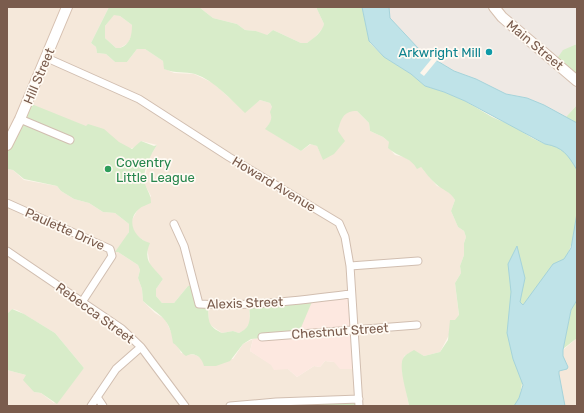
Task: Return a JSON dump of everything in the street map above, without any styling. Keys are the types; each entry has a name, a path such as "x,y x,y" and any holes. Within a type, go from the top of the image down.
{"street":[{"name":"Hill Street","path":"7,145 47,58 67,7"},
{"name":"Main Street","path":"494,7 508,22 577,81"},
{"name":"Howard Avenue","path":"47,58 139,98 229,157 339,223 345,238 350,266 359,403"},
{"path":"20,119 70,140"},
{"name":"Paulette Drive","path":"7,203 110,249 112,256 82,302"},
{"name":"Alexis Street","path":"174,224 184,246 193,275 199,304 226,306 258,304 351,294"},
{"name":"Rebecca Street","path":"7,251 122,329 140,347 185,406"},
{"path":"350,266 418,261"},
{"name":"Chestnut Street","path":"262,337 417,325"},
{"path":"91,406 116,369 140,347"},
{"path":"97,397 103,406"},
{"path":"230,406 276,402 359,403"}],"shaded area":[{"path":"7,7 109,7 91,43 96,47 97,53 106,54 115,62 127,62 137,49 145,49 163,61 165,69 174,73 194,74 213,83 245,112 260,100 270,103 272,107 271,121 266,129 301,151 311,144 317,146 323,159 338,131 340,120 344,114 349,111 357,111 369,123 370,131 383,137 389,142 389,148 395,155 404,157 421,167 437,186 443,188 452,195 455,200 451,211 458,227 464,231 466,237 464,243 464,255 460,266 461,273 455,283 459,316 440,352 424,356 414,351 404,356 402,370 409,406 329,406 299,402 299,406 7,406 7,370 26,375 34,392 41,393 54,403 84,368 55,333 17,310 12,309 7,314 7,169 13,170 24,180 57,186 61,191 74,199 89,203 103,212 115,213 129,224 129,232 118,252 138,265 140,270 138,278 142,289 143,301 155,313 165,319 181,353 196,355 203,360 233,359 243,344 253,339 250,351 277,368 288,369 297,377 314,366 320,367 325,361 334,362 355,355 249,305 250,322 245,330 239,333 233,331 222,333 209,324 208,308 196,307 194,289 188,286 174,303 162,303 156,296 156,289 163,279 150,265 146,242 136,235 132,227 132,220 138,209 151,196 144,183 149,158 157,145 141,141 136,147 128,149 87,126 7,145"},
{"path":"199,7 316,7 324,24 323,28 314,38 307,43 301,43 273,30 267,35 264,35 256,31 245,30 237,24 213,18"},
{"path":"389,7 577,7 577,44 575,45 577,105 566,117 527,98 506,94 476,79 454,71 418,48 390,18"},
{"path":"114,14 120,16 132,25 132,34 128,43 120,48 116,48 105,38 105,26"},
{"path":"352,294 355,369 340,369 334,362 325,361 320,367 314,366 297,377 288,369 274,370 271,365 250,351 253,339 300,330 313,300"},
{"path":"577,338 577,406 563,406 557,371 568,367 563,356 563,350"}],"green space":[{"path":"109,7 199,7 213,18 237,24 245,30 256,31 267,35 273,30 301,43 307,43 320,32 324,24 316,7 362,7 370,43 384,57 411,74 425,86 465,101 492,117 513,126 532,138 545,144 557,146 577,159 577,209 571,247 566,257 515,314 523,360 522,381 517,406 409,406 402,373 402,361 407,354 414,350 424,356 440,352 448,340 450,320 455,320 459,315 455,283 461,273 460,266 464,255 464,243 466,237 464,231 458,227 451,211 455,200 453,197 438,186 421,167 417,169 408,159 388,148 389,142 383,137 370,131 369,123 357,111 349,112 343,116 338,131 345,141 334,154 323,160 317,146 310,144 301,151 265,129 270,123 271,119 270,112 272,107 270,103 260,100 245,113 209,81 195,74 164,69 163,61 145,49 137,49 127,62 115,62 106,54 97,53 96,47 91,43","holes":["114,15 120,16 132,25 132,32 126,45 116,48 105,38 105,26"]},
{"path":"577,44 577,80 556,60 563,50"},
{"path":"29,103 86,126 88,124 104,129 119,142 132,149 141,141 154,146 157,145 145,169 144,175 145,184 151,203 139,209 135,214 132,224 136,234 140,238 150,243 147,255 148,259 152,267 163,279 156,289 156,296 162,303 174,303 188,286 194,285 195,305 196,307 208,308 210,324 222,333 233,331 239,333 248,325 250,318 249,305 313,299 300,330 300,334 251,339 243,344 230,361 216,366 204,366 202,360 198,356 192,354 186,356 184,355 173,343 172,334 167,323 159,314 143,301 142,289 138,278 140,270 138,265 118,252 115,252 129,232 129,224 115,213 103,212 89,203 74,199 61,191 57,186 24,179 13,170 7,169 7,145"},
{"path":"577,105 577,123 566,117"},
{"path":"577,300 577,338 563,349 571,310"},
{"path":"12,309 24,314 55,333 84,368 57,404 41,393 34,392 23,380 26,375 7,370 7,314"},
{"path":"359,399 359,406 299,406 299,402"}],"water":[{"path":"362,7 389,7 390,18 418,48 434,59 454,71 476,79 506,94 527,98 544,105 577,123 577,170 568,156 556,147 545,144 465,101 425,86 411,74 384,57 369,41"},
{"path":"577,213 577,300 571,310 563,350 563,356 568,367 567,369 559,371 565,406 514,406 519,398 523,385 513,359 507,333 511,292 508,264 517,246 525,278 520,302 523,305 553,264 564,259 571,248"}],"pier":[{"path":"434,56 438,59 424,76 420,73"}],"place":[{"name":"Arkwright Mill","path":"489,52"},
{"name":"Coventry Little League","path":"108,169"}]}
